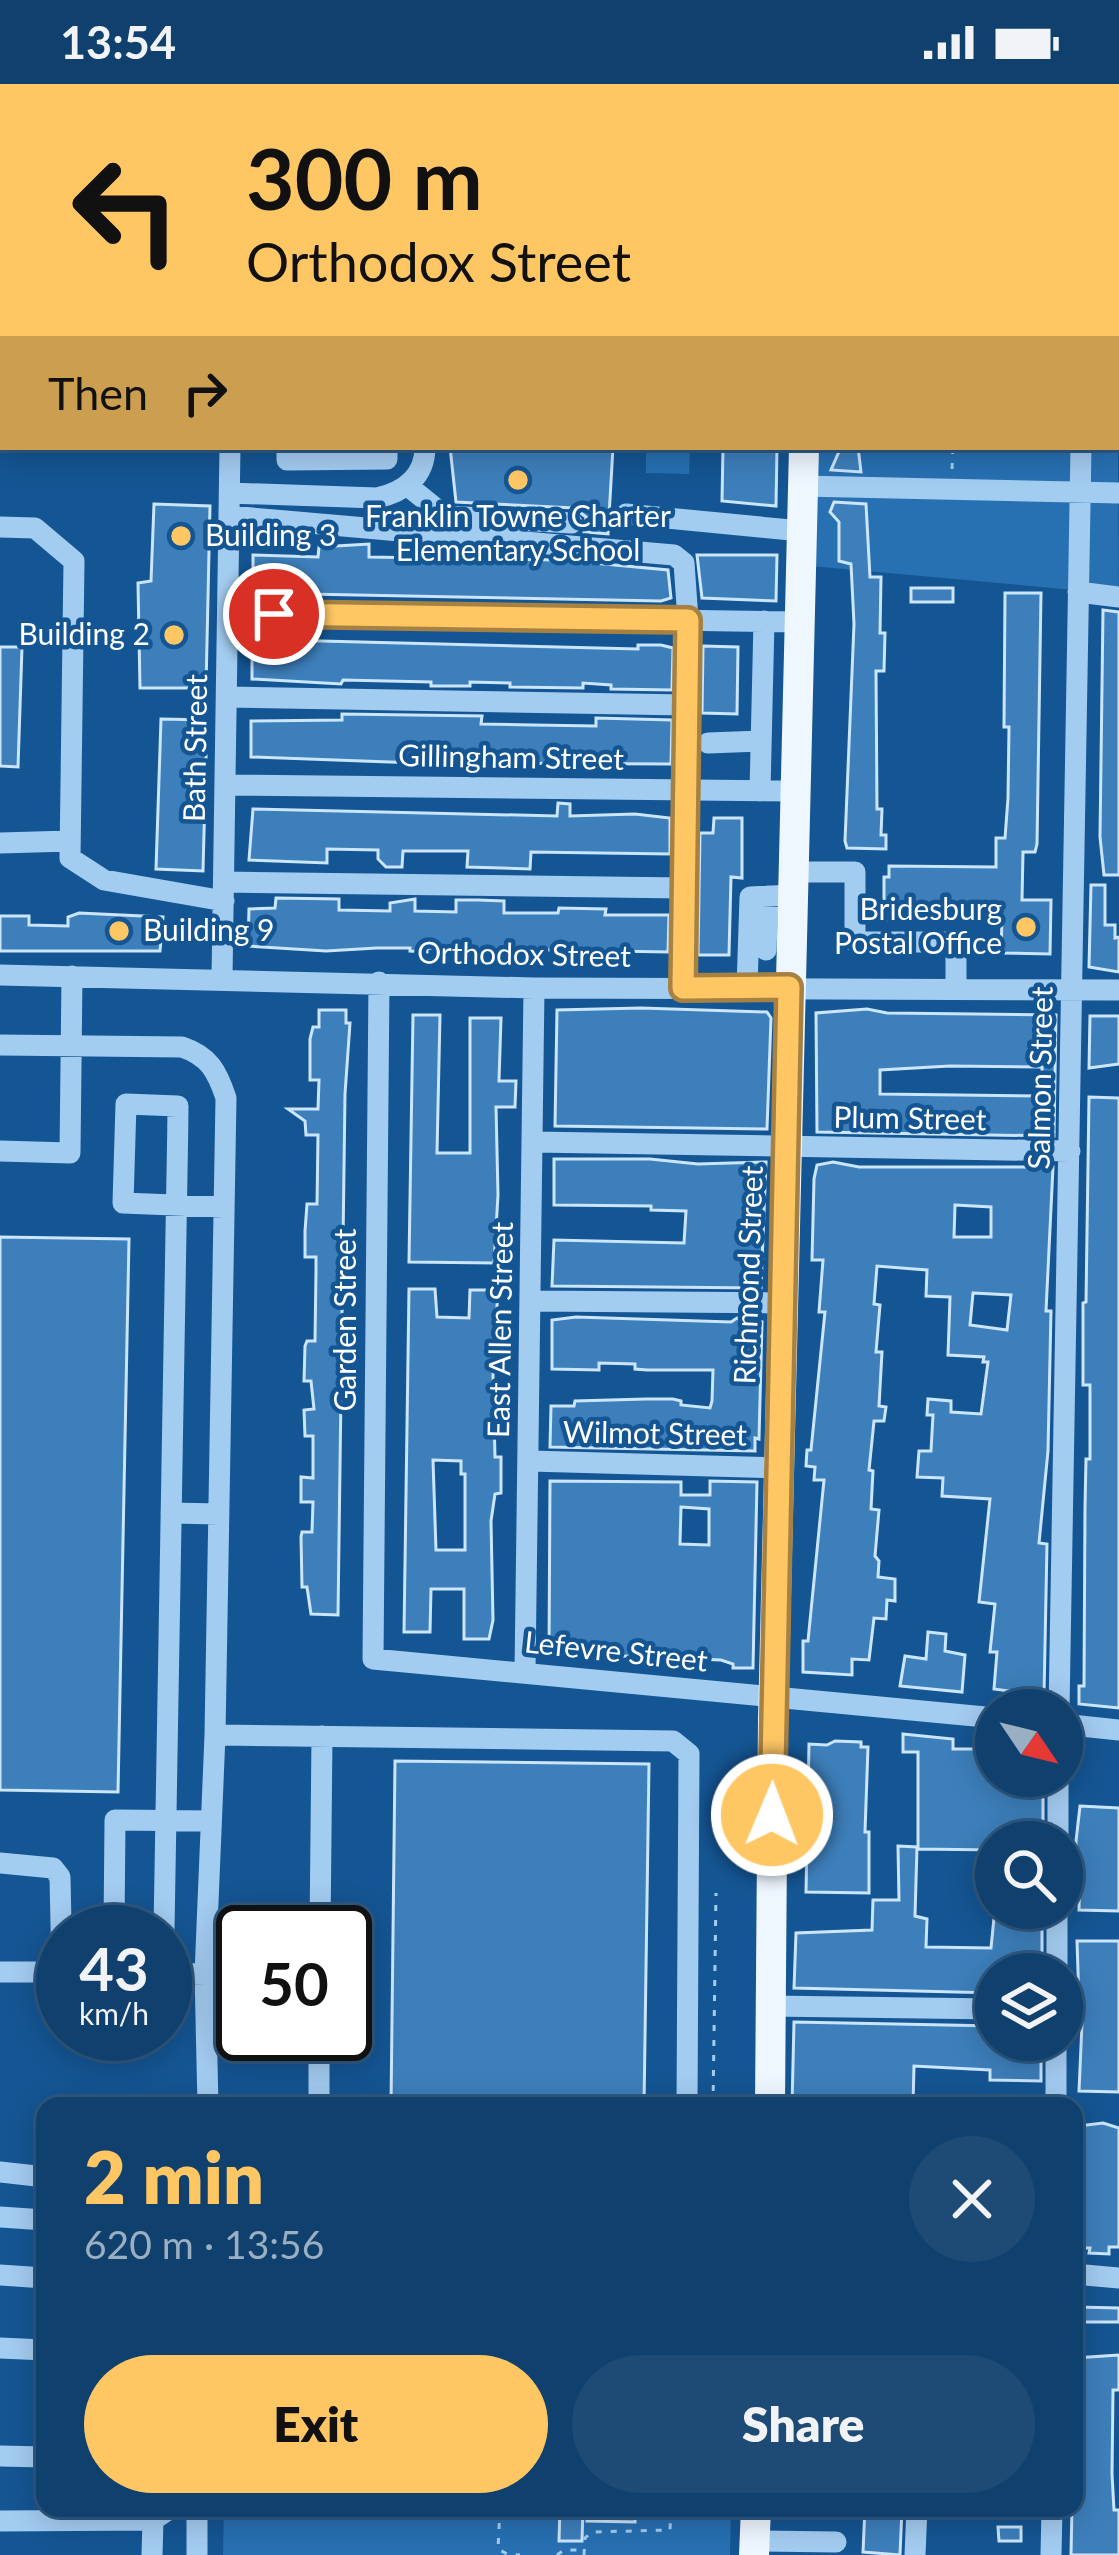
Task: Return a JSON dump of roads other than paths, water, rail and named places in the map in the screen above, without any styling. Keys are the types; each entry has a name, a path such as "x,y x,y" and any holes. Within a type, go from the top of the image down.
{"main road":[{"name":"Richmond Street","path":"770,2097 789,987 768,950 784,888 796,791 804,450"},
{"path":"754,2548 756,2517"}],"street":[{"name":"Bath Street","path":"222,977 230,450"},
{"path":"287,450 287,460 336,453 386,460 386,450"},
{"path":"230,504 376,498 407,486 418,473 424,450"},
{"name":"Salmon Street","path":"1059,1689 1081,450"},
{"path":"407,486 445,516 572,523"},
{"path":"802,486 1119,493"},
{"path":"230,504 674,555 684,563 688,620 683,988"},
{"path":"626,514 801,531"},
{"path":"0,527 34,528 74,561 70,858 104,880 224,891 684,888"},
{"path":"1078,592 1119,597"},
{"path":"229,613 798,622"},
{"path":"760,791 764,621"},
{"path":"227,698 687,705"},
{"path":"708,742 761,740"},
{"name":"Gillingham Street","path":"226,785 796,791"},
{"path":"0,843 70,841"},
{"path":"747,987 768,950 750,897 855,872 855,943 956,942 956,988"},
{"name":"Orthodox Street","path":"0,975 534,988 1119,990"},
{"path":"0,1151 70,1153 72,976"},
{"name":"Garden Street","path":"373,1660 379,982"},
{"name":"East Allen Street","path":"525,1672 534,988"},
{"path":"0,1045 182,1047 198,1053 217,1070 226,1098 215,1736 205,1974 208,2097"},
{"path":"212,1822 166,1820 116,1820 114,1928 164,1930 166,1820 171,1513 177,1205 178,1106 126,1104 124,1203 177,1205 224,1207"},
{"name":"Plum Street","path":"534,1142 1070,1150"},
{"path":"532,1301 785,1303"},
{"name":"Wilmot Street","path":"530,1461 779,1468"},
{"path":"171,1513 219,1514"},
{"name":"Lefevre Street","path":"373,1660 975,1716"},
{"path":"1083,1726 1119,1730"},
{"path":"215,1736 673,1741 689,1754 687,2097"},
{"path":"320,1905 322,1736"},
{"path":"0,1863 52,1868 60,1877 61,1905"},
{"path":"0,1972 36,1972"},
{"path":"192,1974 205,1974"},
{"path":"770,2006 975,2009"},
{"path":"319,2061 319,2097"},
{"path":"1056,2061 1056,2097"},
{"path":"0,2172 36,2176"},
{"path":"0,2217 36,2219"},
{"path":"0,2275 36,2277"},
{"path":"1083,2275 1119,2278"},
{"path":"0,2348 36,2350"},
{"path":"0,2456 36,2457"},
{"path":"0,2521 93,2517"},
{"path":"152,2555 161,2517"},
{"path":"197,2517 197,2555"},
{"path":"915,2555 917,2517"},
{"path":"1051,2555 1052,2517"},
{"path":"754,2548 836,2542"}],"place":[{"name":"Franklin Towne Charter Elementary School","path":"518,480"},
{"name":"Building 3","path":"181,536"},
{"name":"Building 2","path":"174,635"},
{"name":"Bridesburg Postal Office","path":"1026,927"},
{"name":"Building 9","path":"119,931"}]}
